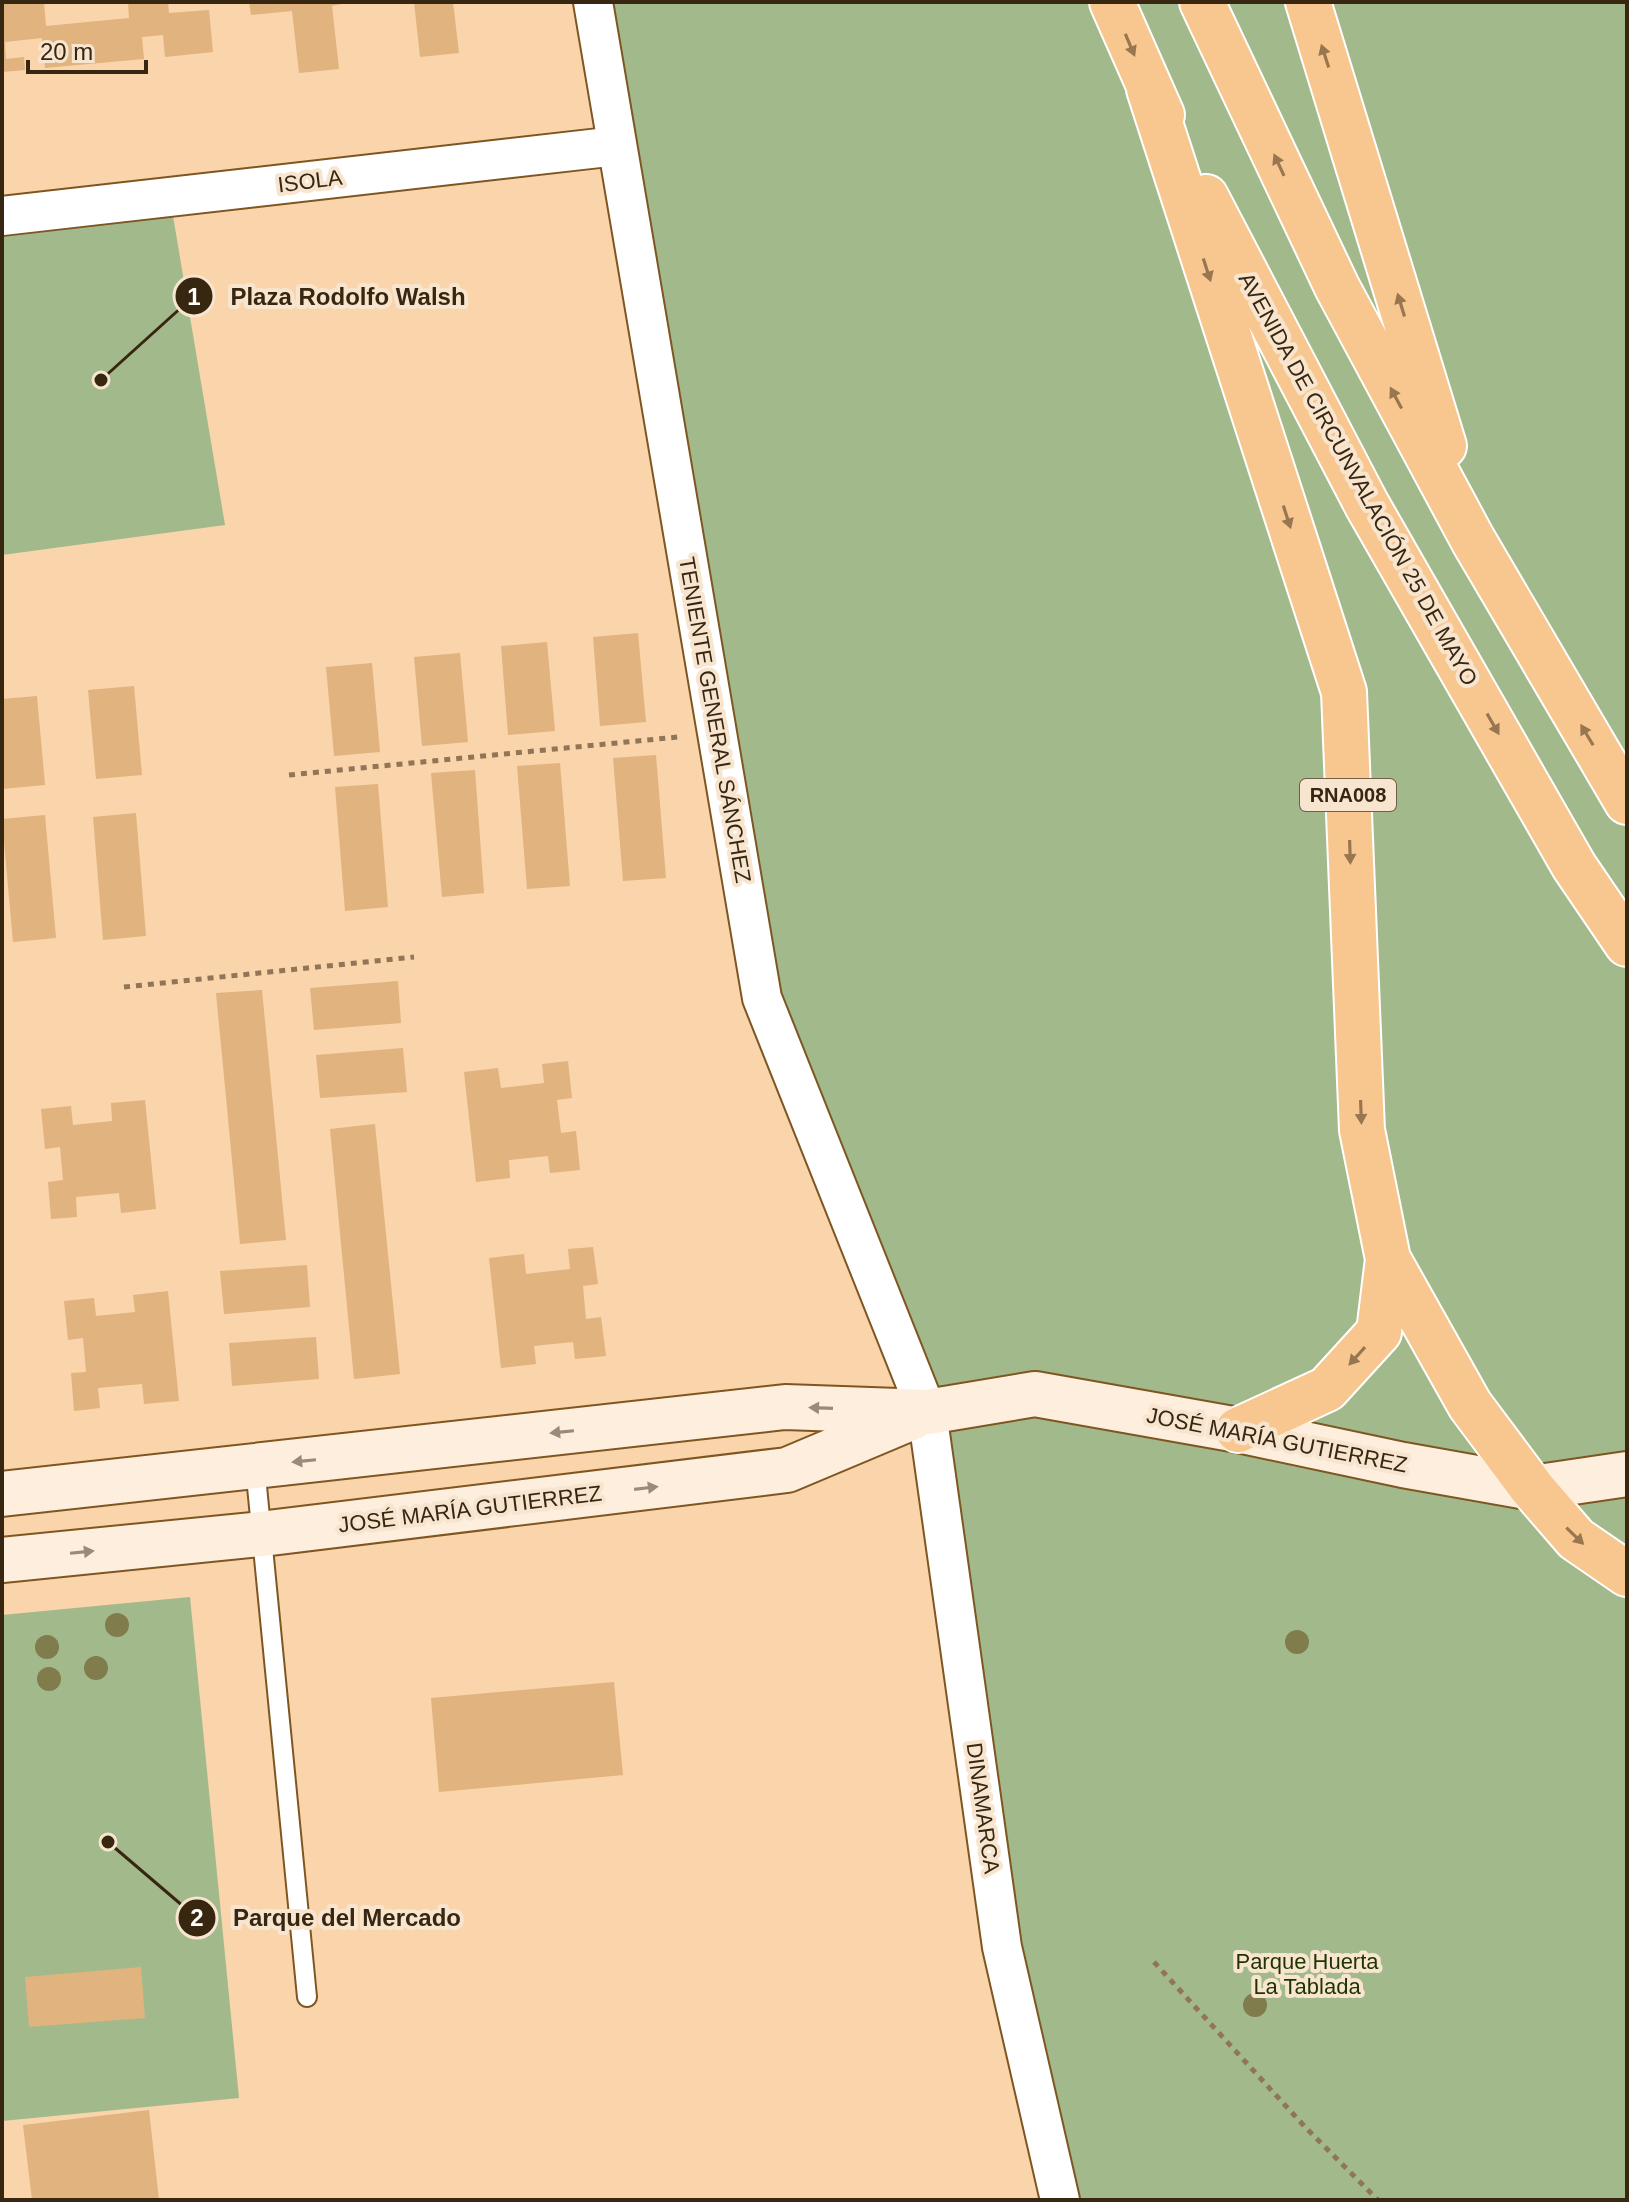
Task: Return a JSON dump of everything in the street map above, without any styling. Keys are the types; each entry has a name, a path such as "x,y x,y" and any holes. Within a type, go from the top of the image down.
{"highway":[{"name":"AVENIDA DE CIRCUNVALACIÓN 25 DE MAYO","path":"1112,2 1149,89 1367,505 1574,866 1627,944"},
{"path":"1202,2 1337,287 1473,540 1627,802"},
{"path":"1308,2 1473,540"},
{"name":"RNA008","path":"1149,89 1344,692 1362,1130 1388,1259 1470,1405 1532,1488"},
{"path":"1238,1430 1327,1389 1379,1332 1388,1259"},
{"path":"1532,1488 1576,1539 1627,1574"}],"street":[{"name":"TENIENTE GENERAL SÁNCHEZ","path":"593,2 762,998 927,1412"},
{"name":"ISOLA","path":"2,216 617,146"},
{"name":"JOSÉ MARÍA GUTIERREZ","path":"2,1494 785,1407 927,1412 1035,1394 1532,1488 1627,1474"},
{"name":"JOSÉ MARÍA GUTIERREZ","path":"3,1553 261,1534 787,1470 927,1412"},
{"name":"DINAMARCA","path":"927,1412 1002,1947 1060,2200"}],"lane":[{"path":"255,1466 307,1997"}],"path":[{"path":"289,775 717,733"},
{"path":"124,987 414,957"},
{"path":"1154,1962 1306,2128 1378,2200"}],"green space":[{"name":"Parque Huerta La Tablada","path":"593,2 1627,2 1627,2200 1060,2200 927,1412 762,997"},
{"path":"173,216 225,525 2,555 2,234"},
{"path":"190,1597 239,2098 2,2121 2,1615"}],"building":[{"path":"2,2 44,2 46,26 129,18 128,2 168,2 169,13 209,10 213,52 165,57 163,35 142,37 144,59 45,68 42,38 5,42 6,59 24,57 25,70 2,72"},
{"path":"249,2 351,2 332,6 339,69 299,73 292,11 251,15"},
{"path":"414,2 453,2 459,53 420,57"},
{"path":"638,633 646,722 600,726 593,637"},
{"path":"547,642 555,731 508,735 501,646"},
{"path":"460,653 468,742 422,746 414,657"},
{"path":"372,663 380,752 334,756 326,667"},
{"path":"134,686 142,775 96,779 88,690"},
{"path":"37,696 45,785 2,789 2,699"},
{"path":"656,755 666,878 623,881 613,758"},
{"path":"560,763 570,886 527,889 517,766"},
{"path":"475,770 484,893 442,897 431,773"},
{"path":"378,784 388,907 345,911 335,787"},
{"path":"136,813 146,936 103,940 93,817"},
{"path":"45,815 56,938 13,942 2,819"},
{"path":"398,981 401,1023 314,1030 310,988"},
{"path":"262,990 286,1240 240,1244 216,993"},
{"path":"403,1048 407,1092 320,1098 316,1055"},
{"path":"568,1061 572,1098 557,1100 561,1133 576,1131 580,1170 550,1173 548,1156 509,1160 510,1178 476,1182 464,1072 498,1068 501,1088 544,1083 542,1064"},
{"path":"145,1100 156,1209 121,1213 119,1193 76,1197 77,1217 51,1219 48,1182 63,1180 60,1147 45,1149 41,1109 71,1106 73,1125 112,1121 111,1103"},
{"path":"375,1124 400,1374 354,1379 330,1129"},
{"path":"593,1247 598,1284 583,1286 586,1319 601,1317 606,1356 575,1359 573,1342 534,1346 536,1364 501,1368 489,1258 524,1254 526,1274 570,1269 568,1249"},
{"path":"307,1265 310,1307 224,1314 220,1271"},
{"path":"168,1291 179,1401 144,1404 142,1384 98,1388 100,1408 74,1411 71,1373 86,1372 83,1338 68,1340 64,1301 94,1298 96,1316 135,1312 133,1295"},
{"path":"316,1337 319,1379 232,1386 229,1343"},
{"path":"614,1682 623,1775 439,1792 431,1698"},
{"path":"141,1967 145,2018 29,2027 25,1977"},
{"path":"149,2110 159,2200 32,2200 23,2125"}],"place":[{"name":"Plaza Rodolfo Walsh","path":"101,380"},
{"name":"Parque del Mercado","path":"108,1842"}]}
